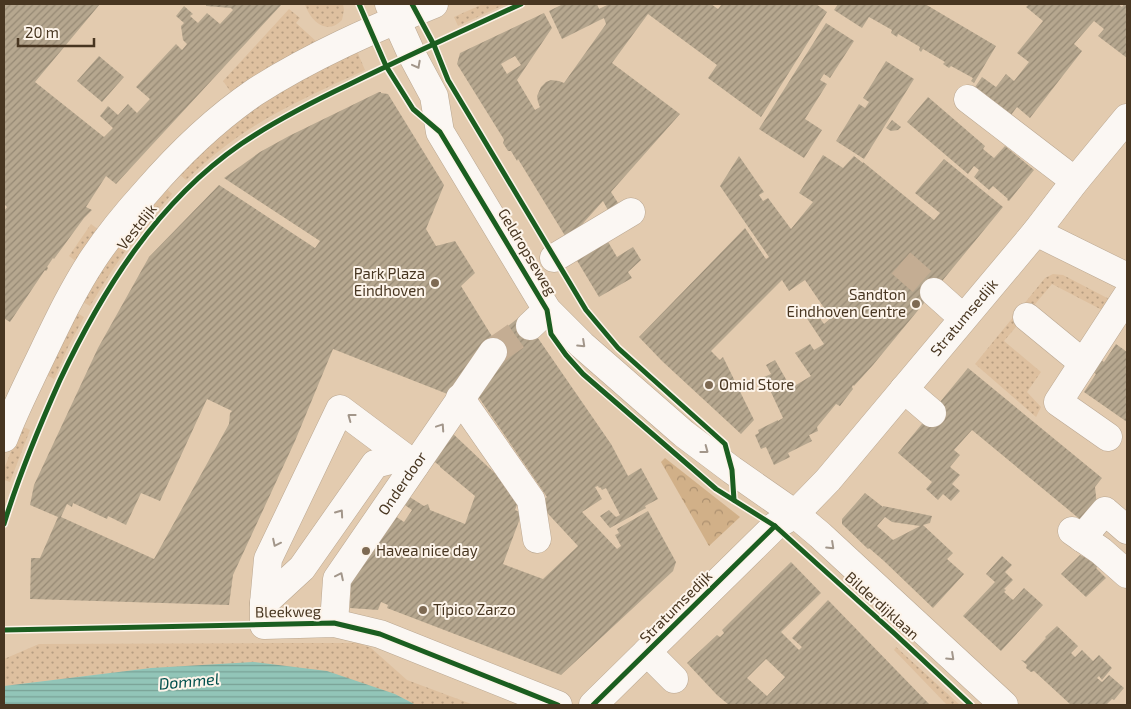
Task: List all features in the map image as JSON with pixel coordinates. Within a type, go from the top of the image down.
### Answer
[{"type":"street","name":"Geldropseweg","points":[[409,9],[412,55],[434,96],[440,132],[538,318],[582,345],[684,434],[795,514]]},
{"type":"street","name":"Vestdijk","points":[[4,438],[55,327],[93,259],[122,219],[180,154],[255,92],[332,48],[409,9]]},
{"type":"street","points":[[968,99],[1075,181]]},
{"type":"street","name":"Stratumsedijk","points":[[593,705],[775,526],[795,514],[828,480],[1036,232],[1127,118]]},
{"type":"street","points":[[554,258],[631,212]]},
{"type":"street","points":[[1036,232],[1127,277]]},
{"type":"street","points":[[934,292],[963,318]]},
{"type":"street","points":[[1108,437],[1058,402],[1127,296]]},
{"type":"street","points":[[1027,317],[1084,363]]},
{"type":"street","name":"Onderdoor","points":[[334,623],[337,579],[409,461],[460,398],[493,352]]},
{"type":"street","points":[[904,389],[932,412]]},
{"type":"street","points":[[460,398],[531,500],[537,539]]},
{"type":"street","points":[[264,614],[268,559],[340,409],[409,461]]},
{"type":"street","points":[[264,614],[302,568],[375,464],[374,435]]},
{"type":"street","points":[[375,464],[409,461]]},
{"type":"street","points":[[1127,530],[1105,511],[1077,535],[1101,551],[1127,574]]},
{"type":"street","name":"Bilderdijklaan","points":[[795,514],[1004,705]]},
{"type":"street","name":"Bleekweg","points":[[264,614],[334,623],[380,634],[558,705]]},
{"type":"street","points":[[647,652],[674,679]]},
{"type":"shaded area","points":[[305,4],[343,4],[342,20],[331,27],[320,24],[311,16]]},
{"type":"shaded area","points":[[483,4],[506,4],[458,26],[454,17]]},
{"type":"shaded area","points":[[289,9],[300,18],[296,23],[317,42],[233,95],[223,81]]},
{"type":"shaded area","points":[[356,49],[365,70],[262,121],[224,147],[186,180],[178,173],[213,141],[265,100]]},
{"type":"shaded area","points":[[165,187],[172,194],[142,228],[134,222]]},
{"type":"shaded area","points":[[91,224],[99,230],[77,262],[69,256]]},
{"type":"shaded area","points":[[128,231],[135,237],[90,306],[81,301]]},
{"type":"shaded area","points":[[1053,274],[1063,275],[1111,300],[1104,311],[1052,284],[1004,341],[1041,372],[1027,392],[1041,407],[1036,417],[975,364],[1045,278]]},
{"type":"shaded area","points":[[75,312],[84,317],[54,379],[45,374]]},
{"type":"shaded area","points":[[21,426],[30,430],[10,482],[4,480],[4,469]]},
{"type":"shaded area","points":[[358,643],[371,648],[407,680],[474,705],[416,705],[395,694],[151,668],[4,686],[4,659],[39,644]]},
{"type":"shaded area","points":[[896,647],[960,705],[947,705],[894,650]]},
{"type":"green space","points":[[665,458],[740,517],[709,546],[661,462]]},
{"type":"water","name":"Dommel","points":[[253,662],[327,671],[395,694],[416,705],[4,705],[4,686],[151,668]]},
{"type":"building","points":[[4,4],[100,4],[35,82],[104,137],[113,128],[100,116],[108,106],[118,115],[128,104],[137,113],[150,99],[136,87],[176,44],[182,50],[187,44],[183,40],[181,26],[184,23],[176,16],[184,6],[193,14],[190,16],[198,23],[207,13],[220,24],[233,10],[231,8],[206,6],[206,4],[282,4],[116,184],[106,176],[86,207],[92,210],[53,258],[47,270],[45,270],[10,322],[5,319],[4,322],[4,211],[7,207],[4,204]]},
{"type":"building","points":[[563,4],[597,4],[599,9],[609,4],[711,4],[718,9],[722,4],[816,4],[827,12],[761,117],[708,78],[717,65],[648,14],[612,63],[680,114],[611,192],[620,206],[609,212],[603,201],[567,239],[518,159],[517,161],[511,151],[508,151],[503,143],[503,138],[457,64],[460,53],[544,13],[552,28],[517,80],[535,110],[540,107],[537,96],[541,87],[551,80],[564,83],[606,24],[604,18],[562,39],[549,11]],"holes":[[[515,56],[521,65],[507,74],[501,64]]]},
{"type":"building","points":[[838,4],[925,4],[996,46],[974,83],[971,81],[973,78],[951,66],[949,68],[943,64],[945,62],[923,49],[921,52],[919,50],[920,47],[898,34],[897,37],[891,33],[892,30],[869,17],[862,28],[834,10]]},
{"type":"building","points":[[1029,4],[1118,4],[1122,7],[1124,4],[1127,4],[1127,58],[1098,36],[1104,29],[1094,21],[1074,44],[1082,51],[1030,118],[1017,107],[1011,115],[975,87],[982,77],[996,87],[1006,74],[1014,81],[1029,62],[1017,53],[1043,21],[1026,7]]},
{"type":"building","points":[[826,23],[854,41],[830,78],[824,74],[820,80],[827,84],[805,119],[822,130],[804,158],[759,129]]},
{"type":"building","points":[[99,56],[124,77],[102,102],[77,81]]},
{"type":"building","points":[[886,61],[914,79],[864,159],[836,141],[859,104],[865,108],[869,102],[863,98]]},
{"type":"building","points":[[379,92],[388,94],[444,185],[426,229],[436,246],[455,241],[475,273],[461,286],[493,338],[522,315],[611,444],[628,476],[641,468],[658,499],[610,528],[600,516],[609,510],[616,517],[620,515],[606,488],[602,490],[598,486],[595,487],[602,499],[582,512],[617,549],[621,546],[615,535],[619,533],[617,529],[648,511],[676,562],[673,571],[561,675],[387,608],[388,605],[381,602],[378,610],[350,608],[351,581],[392,514],[404,522],[412,510],[402,503],[408,496],[424,506],[428,504],[430,510],[465,524],[475,496],[431,459],[450,431],[520,497],[515,510],[522,513],[503,564],[543,579],[578,546],[539,504],[547,497],[475,392],[450,395],[333,349],[295,441],[233,575],[229,605],[30,599],[31,558],[40,558],[58,517],[30,505],[34,485],[98,348],[149,257],[219,185],[315,248],[320,241],[224,178],[260,152]],"holes":[[[207,399],[232,411],[229,424],[154,559],[61,517],[67,504],[72,507],[73,503],[107,519],[108,516],[126,525],[141,493],[160,501]]]},
{"type":"building","points":[[928,97],[985,146],[983,149],[994,158],[1005,146],[1034,170],[1009,201],[993,186],[989,190],[974,177],[979,170],[974,166],[968,174],[907,122]]},
{"type":"building","points":[[892,120],[901,127],[898,130],[891,131],[886,128]]},
{"type":"building","points":[[823,155],[843,168],[854,156],[934,220],[940,213],[915,193],[944,159],[1003,207],[873,365],[853,385],[853,389],[840,406],[836,404],[817,427],[818,431],[809,435],[812,441],[788,453],[790,457],[774,465],[766,447],[761,449],[755,435],[759,433],[758,430],[783,418],[764,377],[771,374],[766,365],[775,360],[791,388],[811,376],[795,353],[810,344],[814,350],[824,344],[806,317],[815,311],[824,324],[831,318],[805,280],[789,291],[782,280],[711,351],[720,360],[723,357],[754,420],[741,434],[662,361],[639,337],[745,228],[766,259],[769,257],[720,186],[739,156],[764,192],[759,195],[763,201],[768,198],[791,229],[813,202],[799,193]]},
{"type":"building","points":[[604,235],[617,257],[633,247],[641,260],[628,272],[632,278],[599,297],[573,254]]},
{"type":"building","points":[[1116,344],[1127,352],[1127,422],[1084,392],[1096,374],[1088,369],[1097,357],[1104,362]]},
{"type":"building","points":[[968,368],[1102,478],[1095,487],[1098,515],[1082,521],[972,430],[954,450],[960,455],[950,467],[960,475],[952,484],[960,491],[951,501],[943,494],[938,500],[926,489],[932,482],[898,453]]},
{"type":"building","points":[[865,493],[883,507],[932,516],[930,523],[923,525],[953,553],[947,559],[964,574],[933,608],[842,524],[842,519]],"holes":[[[885,517],[892,522],[920,526],[893,540],[877,526]]]},
{"type":"building","points":[[1080,555],[1100,564],[1096,568],[1106,578],[1086,597],[1061,574]]},
{"type":"building","points":[[1002,556],[1012,565],[1005,572],[1013,580],[1004,589],[1006,590],[1004,592],[1013,600],[1024,588],[1043,605],[1001,651],[963,616],[995,582],[986,574]]},
{"type":"building","points":[[791,562],[821,593],[781,632],[799,650],[802,647],[792,638],[828,600],[930,705],[729,705],[687,663],[717,635],[720,637],[724,633],[722,630]],"holes":[[[766,659],[785,677],[767,696],[747,678]]]},
{"type":"building","points":[[1057,626],[1078,646],[1071,653],[1075,657],[1082,650],[1093,661],[1099,655],[1112,668],[1102,680],[1099,676],[1097,678],[1102,682],[1109,675],[1124,688],[1114,700],[1112,699],[1106,705],[1071,705],[1034,671],[1031,672],[1026,668],[1027,665],[1021,660],[1025,661]]},
{"type":"tunnel","points":[[901,263],[934,292]]},
{"type":"tunnel","points":[[493,352],[530,326]]},
{"type":"cycle path","points":[[359,4],[386,66],[413,109],[440,132],[547,310],[551,334],[566,355],[583,374],[716,489],[775,526],[971,705]]},
{"type":"cycle path","points":[[412,4],[434,45],[448,80],[586,310],[618,348],[725,444],[732,470],[734,500]]},
{"type":"cycle path","points":[[4,524],[44,415],[77,346],[114,281],[135,250],[158,220],[183,193],[211,167],[241,144],[281,119],[371,74],[521,4]]},
{"type":"cycle path","points":[[593,705],[775,526]]},
{"type":"cycle path","points":[[4,630],[334,623],[380,634],[558,705]]},
{"type":"place","name":"Park Plaza Eindhoven","points":[[435,283]]},
{"type":"place","name":"Sandton Eindhoven Centre","points":[[916,304]]},
{"type":"place","name":"Omid Store","points":[[709,385]]},
{"type":"place","name":"Havea nice day","points":[[366,551]]},
{"type":"place","name":"Típico Zarzo","points":[[423,610]]}]
